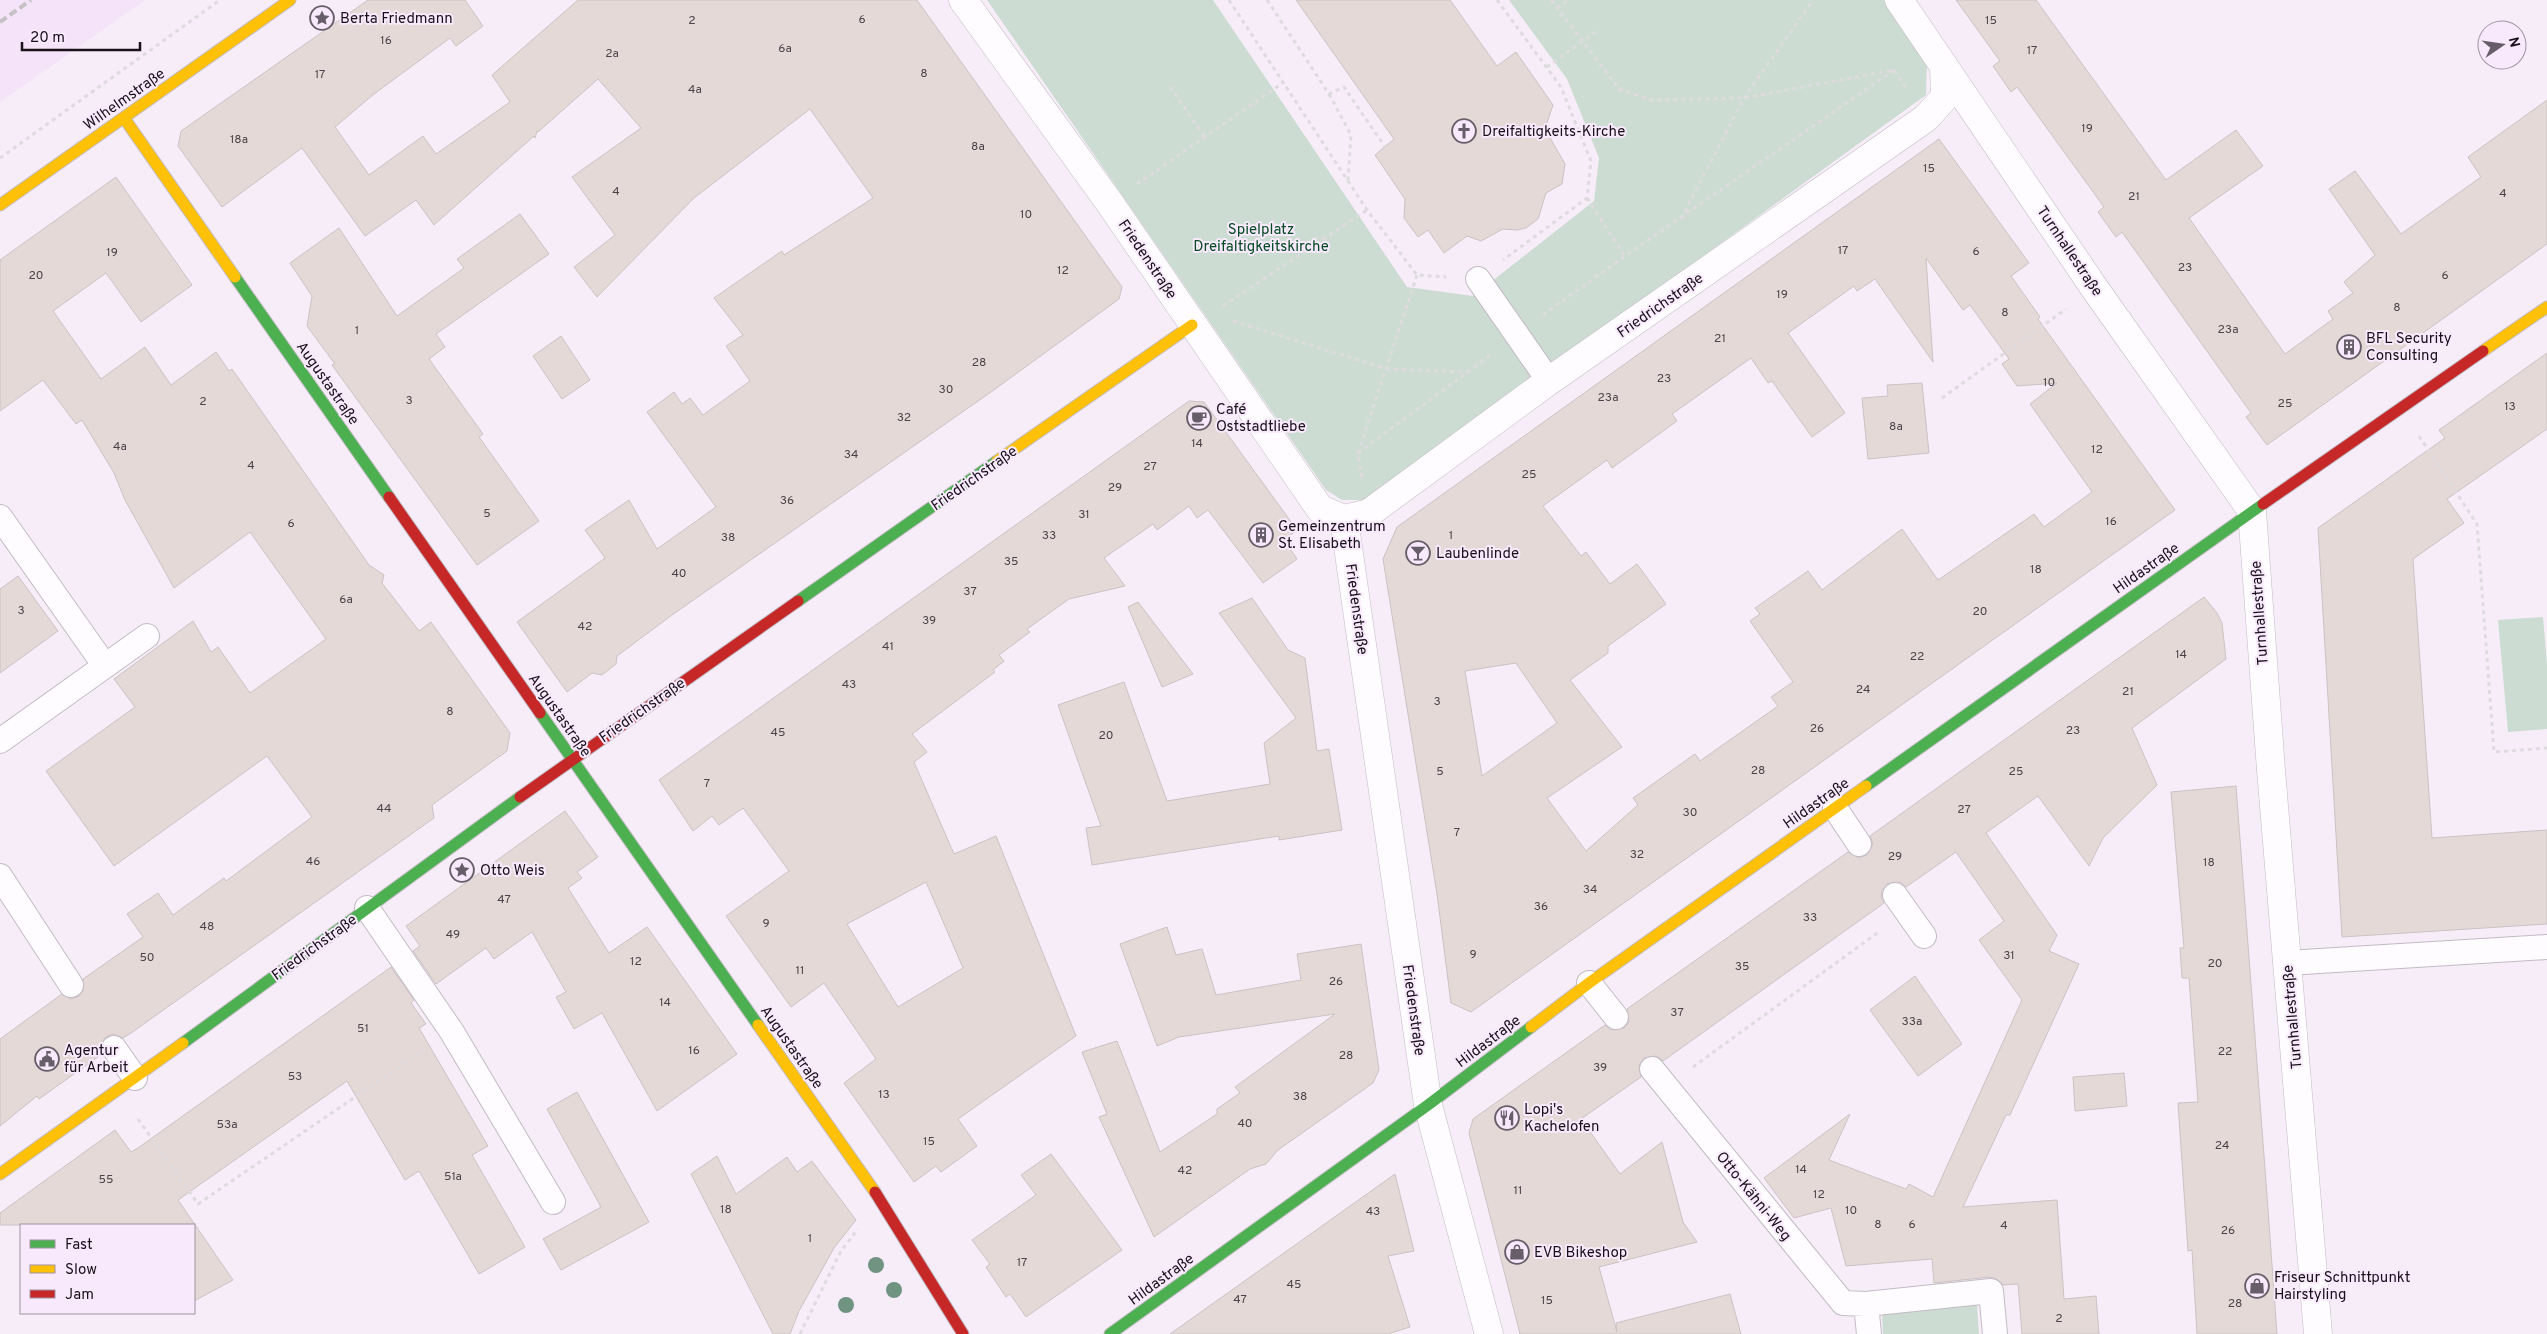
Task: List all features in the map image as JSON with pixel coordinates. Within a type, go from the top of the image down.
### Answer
[{"type":"street","name":"Wilhelmstraße","points":[[0,205],[290,0]]},
{"type":"street","name":"Friedenstraße","points":[[963,0],[1109,202],[1201,319],[1320,509],[1356,516],[1428,1105],[1489,1334]]},
{"type":"street","name":"Turnhallestraße","points":[[1899,0],[2095,288],[2252,511],[2318,1334]]},
{"type":"street","name":"Friedrichstraße","points":[[1356,516],[1926,118],[1945,97],[1944,66]]},
{"type":"street","name":"Augustastraße","points":[[124,118],[888,1209],[897,1229],[963,1334]]},
{"type":"street","name":"Hildastraße","points":[[1110,1334],[1428,1105],[1589,983],[2252,511],[2547,306]]},
{"type":"street","name":"Friedrichstraße","points":[[0,1174],[572,759],[1201,319]]},
{"type":"lane","points":[[1478,279],[1550,381]]},
{"type":"lane","points":[[0,517],[105,666]]},
{"type":"lane","points":[[0,741],[147,636]]},
{"type":"lane","points":[[1835,808],[1859,844]]},
{"type":"lane","points":[[0,876],[71,985]]},
{"type":"lane","points":[[1901,904],[1924,936]]},
{"type":"lane","points":[[367,908],[452,1032],[553,1202]]},
{"type":"lane","points":[[2287,963],[2547,947]]},
{"type":"lane","points":[[1589,983],[1616,1017]]},
{"type":"lane","points":[[114,1048],[126,1084]]},
{"type":"lane","name":"Otto-Kähni-Weg","points":[[1659,1078],[1843,1302],[1866,1304],[1991,1291],[1995,1334]]},
{"type":"lane","points":[[1866,1304],[1869,1334]]},
{"type":"path","points":[[0,158],[220,0]]},
{"type":"path","points":[[1229,0],[1367,210],[1417,275],[1478,279],[1587,198]]},
{"type":"path","points":[[1267,0],[1329,94],[1351,135],[1348,180]]},
{"type":"path","points":[[1497,0],[1561,87],[1591,160],[1587,198],[1624,255]]},
{"type":"path","points":[[1551,0],[1619,89],[1651,100],[1744,98],[1894,70]]},
{"type":"path","points":[[1557,8],[1569,0]]},
{"type":"path","points":[[1680,220],[1744,98],[1814,0]]},
{"type":"path","points":[[1547,67],[1598,30]]},
{"type":"path","points":[[1894,70],[1926,118]]},
{"type":"path","points":[[1517,334],[1624,255],[1680,220],[1894,70]]},
{"type":"path","points":[[1109,202],[1284,82]]},
{"type":"path","points":[[1170,87],[1205,136]]},
{"type":"path","points":[[1329,94],[1344,87],[1385,147]]},
{"type":"path","points":[[1201,319],[1367,210]]},
{"type":"path","points":[[1356,516],[1358,454],[1417,275]]},
{"type":"path","points":[[1942,398],[2095,288]]},
{"type":"path","points":[[1201,319],[1387,369],[1470,372],[1358,454]]},
{"type":"path","points":[[2401,408],[2477,524],[2494,752],[2547,748]]},
{"type":"path","points":[[1659,1078],[1901,904]]},
{"type":"path","points":[[126,1084],[198,1204],[403,1063],[452,1032]]},
{"type":"path","points":[[800,1334],[841,1251],[860,1226],[888,1209]]},
{"type":"shaded area","points":[[0,0],[145,0],[0,102]]},
{"type":"green space","name":"Spielplatz Dreifaltigkeitskirche","points":[[987,0],[1213,0],[1407,287],[1473,296],[1594,201],[1599,158],[1567,79],[1509,0],[1884,0],[1927,65],[1926,95],[1366,500],[1342,500],[1326,490]]},
{"type":"green space","points":[[2543,617],[2547,665],[2547,729],[2508,732],[2498,620]]},
{"type":"green space","points":[[1977,1305],[1979,1334],[1883,1334],[1882,1314]]},
{"type":"building","points":[[368,0],[465,0],[483,26],[456,46],[450,38],[374,94],[335,127],[369,175],[423,136],[436,154],[510,102],[492,75],[578,0],[917,0],[1122,287],[1119,299],[991,392],[672,615],[617,656],[616,664],[602,675],[592,673],[567,692],[517,622],[605,558],[585,530],[629,500],[657,549],[716,507],[647,412],[674,392],[682,404],[690,398],[703,415],[750,381],[726,346],[743,335],[714,298],[782,251],[784,255],[873,198],[810,109],[694,198],[597,297],[574,267],[615,235],[572,177],[641,128],[598,79],[537,131],[535,138],[534,136],[434,225],[416,200],[365,236],[302,148],[222,207],[178,146],[181,131]]},
{"type":"building","name":"Dreifaltigkeits-Kirche","points":[[1296,0],[1450,0],[1497,66],[1516,52],[1553,105],[1545,129],[1565,164],[1562,184],[1546,193],[1538,219],[1526,228],[1517,230],[1503,229],[1481,241],[1467,236],[1444,253],[1428,230],[1418,237],[1404,218],[1405,199],[1375,155],[1394,139]]},
{"type":"building","points":[[1956,0],[2036,0],[2166,180],[2236,130],[2263,166],[2189,218],[2285,354],[2333,319],[2328,311],[2353,293],[2344,282],[2375,255],[2329,189],[2355,171],[2401,234],[2481,177],[2468,157],[2547,100],[2547,244],[2267,445],[2246,417],[2251,413],[2122,232],[2116,237],[2098,212],[2104,207],[2017,87],[2011,92],[1993,66],[2000,61]]},
{"type":"building","points":[[1939,139],[2029,263],[2011,276],[2040,317],[2038,319],[2175,510],[1471,1012],[1451,1003],[1437,894],[1383,559],[1397,527]],"holes":[[[1926,258],[1963,310],[1970,305],[2009,359],[2002,364],[2017,386],[2057,383],[2030,404],[2092,492],[2044,527],[2034,514],[1938,580],[1902,529],[1822,590],[1808,571],[1755,608],[1760,614],[1750,621],[1793,682],[1771,697],[1778,706],[1700,761],[1695,754],[1633,798],[1638,805],[1586,851],[1547,798],[1622,747],[1570,680],[1608,653],[1608,646],[1666,604],[1637,564],[1610,584],[1586,552],[1581,556],[1543,506],[1607,460],[1612,468],[1677,421],[1672,414],[1751,358],[1768,383],[1772,381],[1812,437],[1845,413],[1788,333],[1854,286],[1857,291],[1875,279],[1933,362]],[[1516,663],[1557,723],[1482,776],[1465,671]]]},
{"type":"building","points":[[116,177],[192,285],[141,322],[106,273],[53,311],[101,379],[145,347],[171,385],[216,352],[229,371],[232,369],[369,565],[384,575],[382,583],[419,631],[431,622],[510,733],[507,751],[432,805],[434,818],[131,1033],[123,1038],[113,1034],[106,1037],[101,1043],[102,1054],[39,1099],[37,1096],[0,1126],[0,1039],[62,994],[71,999],[79,996],[83,991],[83,979],[143,937],[127,914],[158,893],[173,915],[224,878],[226,881],[312,817],[267,756],[114,866],[46,771],[135,707],[114,679],[193,621],[211,652],[218,647],[250,693],[326,639],[250,532],[174,588],[125,500],[114,473],[82,420],[76,424],[43,380],[0,411],[0,260]]},
{"type":"building","points":[[520,214],[549,254],[436,334],[445,347],[429,359],[483,434],[479,437],[539,521],[477,565],[332,365],[335,364],[307,326],[312,296],[290,263],[339,228],[397,316],[464,268],[457,259]]},
{"type":"building","points":[[561,336],[590,380],[562,399],[533,356]]},
{"type":"building","points":[[2547,353],[2547,429],[2447,499],[2464,523],[2413,559],[2432,838],[2547,830],[2547,924],[2342,937],[2318,528],[2445,438],[2439,430]]},
{"type":"building","points":[[1922,383],[1929,453],[1868,459],[1862,398],[1888,396],[1887,385]]},
{"type":"building","points":[[1189,401],[1204,402],[1297,530],[1284,540],[1297,559],[1263,583],[1208,510],[1197,518],[1189,506],[1157,530],[1153,524],[1104,558],[1125,586],[1069,599],[1027,629],[1030,632],[999,655],[1004,661],[993,670],[995,672],[912,734],[927,752],[914,762],[954,854],[996,836],[1076,1036],[958,1119],[977,1146],[941,1172],[936,1166],[914,1182],[844,1083],[876,1059],[824,983],[791,1007],[726,916],[789,871],[743,808],[719,825],[712,816],[693,831],[659,780]],"holes":[[[926,882],[963,968],[898,1007],[847,924]]]},
{"type":"building","points":[[18,576],[58,631],[0,673],[0,589]]},
{"type":"building","points":[[2204,597],[2217,613],[2222,623],[2226,659],[2132,728],[2157,785],[2103,838],[2089,866],[2038,796],[1986,833],[2057,935],[2049,951],[2079,964],[2010,1115],[2006,1115],[1963,1207],[2057,1200],[2064,1299],[2096,1296],[2099,1334],[2022,1334],[2018,1284],[2003,1285],[1997,1279],[1990,1277],[1934,1283],[1932,1259],[1846,1266],[1831,1208],[1794,1218],[1764,1178],[1850,1114],[1829,1160],[1906,1189],[1909,1184],[1933,1197],[2022,1000],[1979,940],[2004,921],[1956,852],[1906,887],[1900,882],[1887,884],[1882,890],[1881,897],[1884,903],[1663,1061],[1656,1056],[1644,1058],[1639,1065],[1641,1077],[1581,1119],[1620,1174],[1662,1142],[1683,1222],[1697,1242],[1599,1267],[1617,1332],[1616,1323],[1730,1294],[1741,1334],[1520,1334],[1469,1133],[1473,1119],[1605,1025],[1611,1030],[1624,1028],[1629,1022],[1627,1009],[1848,852],[1859,858],[1867,855],[1873,844],[1870,836]]},
{"type":"building","points":[[1252,598],[1288,650],[1305,658],[1317,751],[1329,749],[1342,830],[1279,840],[1279,836],[1092,865],[1086,828],[1101,826],[1058,705],[1124,682],[1167,801],[1270,784],[1264,743],[1296,718],[1219,613]]},
{"type":"building","points":[[1138,602],[1193,674],[1162,687],[1128,607]]},
{"type":"building","points":[[2236,786],[2277,1334],[2197,1334],[2192,1250],[2188,1251],[2178,1103],[2198,1102],[2189,978],[2182,978],[2180,948],[2184,948],[2171,792]]},
{"type":"building","points":[[565,811],[598,857],[577,872],[582,878],[568,888],[609,953],[647,927],[737,1054],[657,1111],[602,1013],[574,1029],[556,997],[566,992],[532,932],[494,959],[486,948],[436,984],[413,951],[420,946],[406,926]]},
{"type":"building","points":[[1167,927],[1176,955],[1202,949],[1216,995],[1301,980],[1297,954],[1361,944],[1379,1070],[1373,1083],[1278,1150],[1266,1164],[1250,1169],[1154,1237],[1099,1117],[1107,1114],[1082,1052],[1117,1041],[1160,1152],[1217,1114],[1217,1109],[1240,1093],[1235,1087],[1335,1014],[1179,1037],[1157,1046],[1120,944]]},
{"type":"building","points":[[391,967],[414,1000],[411,1003],[426,1024],[419,1028],[488,1146],[472,1155],[525,1247],[479,1274],[419,1171],[405,1180],[347,1081],[178,1200],[194,1224],[0,1225],[0,1213],[115,1130],[131,1152]]},
{"type":"building","points":[[1915,976],[1962,1044],[1918,1076],[1870,1010]]},
{"type":"building","points":[[2124,1073],[2127,1106],[2075,1111],[2073,1077]]},
{"type":"building","points":[[577,1092],[649,1222],[561,1270],[543,1239],[601,1207],[547,1109]]},
{"type":"building","points":[[1051,1154],[1122,1250],[1026,1317],[1010,1294],[1006,1297],[986,1267],[990,1264],[972,1240],[1036,1195],[1021,1175]]},
{"type":"building","points":[[717,1156],[736,1194],[787,1157],[797,1172],[812,1161],[856,1220],[834,1248],[799,1311],[790,1334],[773,1334],[691,1174]]},
{"type":"building","points":[[1395,1174],[1414,1251],[1388,1256],[1410,1327],[1388,1334],[1170,1334]]},
{"type":"building","points":[[195,1225],[233,1280],[195,1300]]},
{"type":"railway","points":[[0,22],[31,0]]},
{"type":"traffic: fast","points":[[235,277],[389,497]]},
{"type":"traffic: fast","points":[[798,601],[997,461]]},
{"type":"traffic: fast","points":[[1866,786],[2263,504]]},
{"type":"traffic: fast","points":[[540,713],[758,1025]]},
{"type":"traffic: fast","points":[[183,1043],[520,797]]},
{"type":"traffic: fast","points":[[1110,1334],[1428,1105],[1531,1027]]},
{"type":"traffic: slow","points":[[0,205],[290,0]]},
{"type":"traffic: slow","points":[[124,118],[235,277]]},
{"type":"traffic: slow","points":[[2483,351],[2547,307]]},
{"type":"traffic: slow","points":[[997,461],[1192,325]]},
{"type":"traffic: slow","points":[[1531,1027],[1589,983],[1866,786]]},
{"type":"traffic: slow","points":[[758,1025],[875,1192]]},
{"type":"traffic: slow","points":[[0,1174],[183,1043]]},
{"type":"traffic: jam","points":[[2263,504],[2483,351]]},
{"type":"traffic: jam","points":[[389,497],[540,713]]},
{"type":"traffic: jam","points":[[520,797],[798,601]]},
{"type":"traffic: jam","points":[[875,1192],[963,1334]]},
{"type":"place","name":"Berta Friedmann","points":[[322,18]]},
{"type":"place","name":"Dreifaltigkeits-Kirche","points":[[1464,131]]},
{"type":"place","name":"BFL Security Consulting","points":[[2349,347]]},
{"type":"place","name":"Café Oststadtliebe","points":[[1199,418]]},
{"type":"place","name":"Gemeinzentrum St. Elisabeth","points":[[1261,535]]},
{"type":"place","name":"Laubenlinde","points":[[1418,553]]},
{"type":"place","name":"Otto Weis","points":[[462,870]]},
{"type":"place","name":"Agentur für Arbeit","points":[[47,1059]]},
{"type":"place","name":"Lopi's Kachelofen","points":[[1507,1118]]},
{"type":"place","name":"EVB Bikeshop","points":[[1517,1252]]},
{"type":"place","name":"Friseur Schnittpunkt Hairstyling","points":[[2257,1286]]}]
